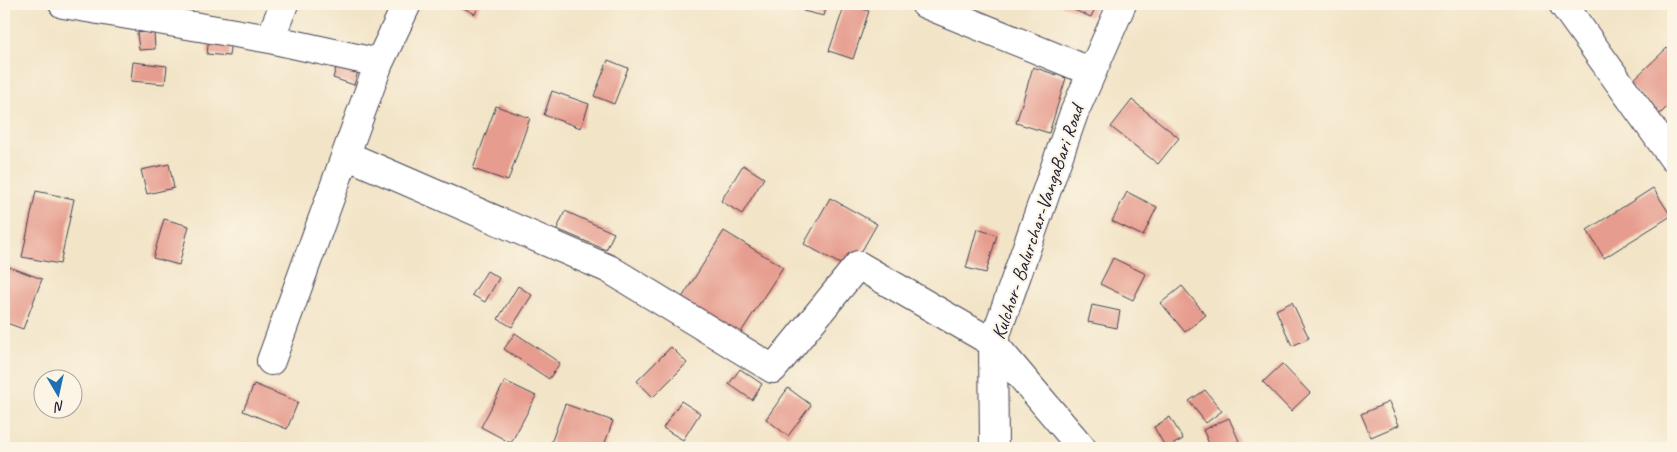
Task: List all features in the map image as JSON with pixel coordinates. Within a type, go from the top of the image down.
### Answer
[{"type":"street","points":[[63,4],[270,39],[379,63]]},
{"type":"street","points":[[270,39],[284,4]]},
{"type":"street","points":[[271,360],[379,63],[407,4]]},
{"type":"street","points":[[925,4],[1092,72]]},
{"type":"street","name":"Kulchor- Balurchar-VangaBari Road","points":[[994,448],[993,343],[1074,113],[1122,4]]},
{"type":"street","points":[[1562,4],[1673,158]]},
{"type":"street","points":[[346,156],[609,269],[773,369],[858,265],[993,343],[1082,448]]},
{"type":"building","points":[[456,4],[480,4],[475,14]]},
{"type":"building","points":[[805,4],[827,4],[824,16],[803,11]]},
{"type":"building","points":[[845,4],[869,11],[853,59],[829,51]]},
{"type":"building","points":[[1059,4],[1097,4],[1091,17]]},
{"type":"building","points":[[154,31],[155,49],[139,50],[137,33]]},
{"type":"building","points":[[209,37],[231,39],[229,56],[207,54]]},
{"type":"building","points":[[1667,48],[1673,55],[1673,101],[1659,115],[1629,84]]},
{"type":"building","points":[[339,58],[360,65],[354,85],[333,78]]},
{"type":"building","points":[[608,60],[628,68],[614,104],[594,96]]},
{"type":"building","points":[[133,62],[167,66],[165,84],[131,81]]},
{"type":"building","points":[[1033,67],[1066,78],[1049,133],[1016,123]]},
{"type":"building","points":[[552,91],[589,104],[581,128],[544,115]]},
{"type":"building","points":[[1132,100],[1179,138],[1158,164],[1111,127]]},
{"type":"building","points":[[496,106],[530,118],[508,181],[473,169]]},
{"type":"building","points":[[169,164],[174,188],[147,194],[141,170]]},
{"type":"building","points":[[743,165],[764,178],[742,214],[721,201]]},
{"type":"building","points":[[1653,188],[1671,216],[1604,258],[1587,230]]},
{"type":"building","points":[[36,191],[74,199],[60,264],[22,257]]},
{"type":"building","points":[[1127,192],[1157,207],[1143,236],[1112,221]]},
{"type":"building","points":[[830,198],[877,224],[851,270],[804,244]]},
{"type":"building","points":[[565,211],[614,233],[606,250],[557,229]]},
{"type":"building","points":[[164,219],[189,226],[179,265],[153,258]]},
{"type":"building","points":[[977,229],[997,235],[986,273],[966,268]]},
{"type":"building","points":[[724,231],[783,267],[736,340],[678,304]]},
{"type":"building","points":[[1113,258],[1146,274],[1133,300],[1100,284]]},
{"type":"building","points":[[4,265],[42,279],[23,329],[4,322]]},
{"type":"building","points":[[487,271],[499,278],[485,302],[472,295]]},
{"type":"building","points":[[518,286],[532,295],[512,327],[498,319]]},
{"type":"building","points":[[1182,286],[1206,315],[1185,332],[1161,303]]},
{"type":"building","points":[[1292,302],[1309,338],[1292,346],[1276,310]]},
{"type":"building","points":[[1092,305],[1120,311],[1117,328],[1088,322]]},
{"type":"building","points":[[515,333],[560,363],[549,379],[504,349]]},
{"type":"building","points":[[671,347],[687,363],[653,397],[637,381]]},
{"type":"building","points":[[1282,364],[1310,393],[1291,411],[1263,382]]},
{"type":"building","points":[[740,369],[762,384],[752,400],[729,384]]},
{"type":"building","points":[[505,381],[536,396],[511,443],[481,427]]},
{"type":"building","points":[[254,384],[298,402],[287,429],[243,411]]},
{"type":"building","points":[[788,388],[811,405],[788,436],[766,419]]},
{"type":"building","points":[[1205,390],[1222,411],[1206,423],[1189,401]]},
{"type":"building","points":[[681,401],[700,413],[683,440],[663,428]]},
{"type":"building","points":[[1389,402],[1399,425],[1371,437],[1361,414]]},
{"type":"building","points":[[565,404],[613,421],[603,448],[556,448],[550,446]]},
{"type":"building","points":[[1170,417],[1183,439],[1166,448],[1154,427]]},
{"type":"building","points":[[1229,418],[1239,441],[1223,448],[1211,448],[1203,430]]}]
